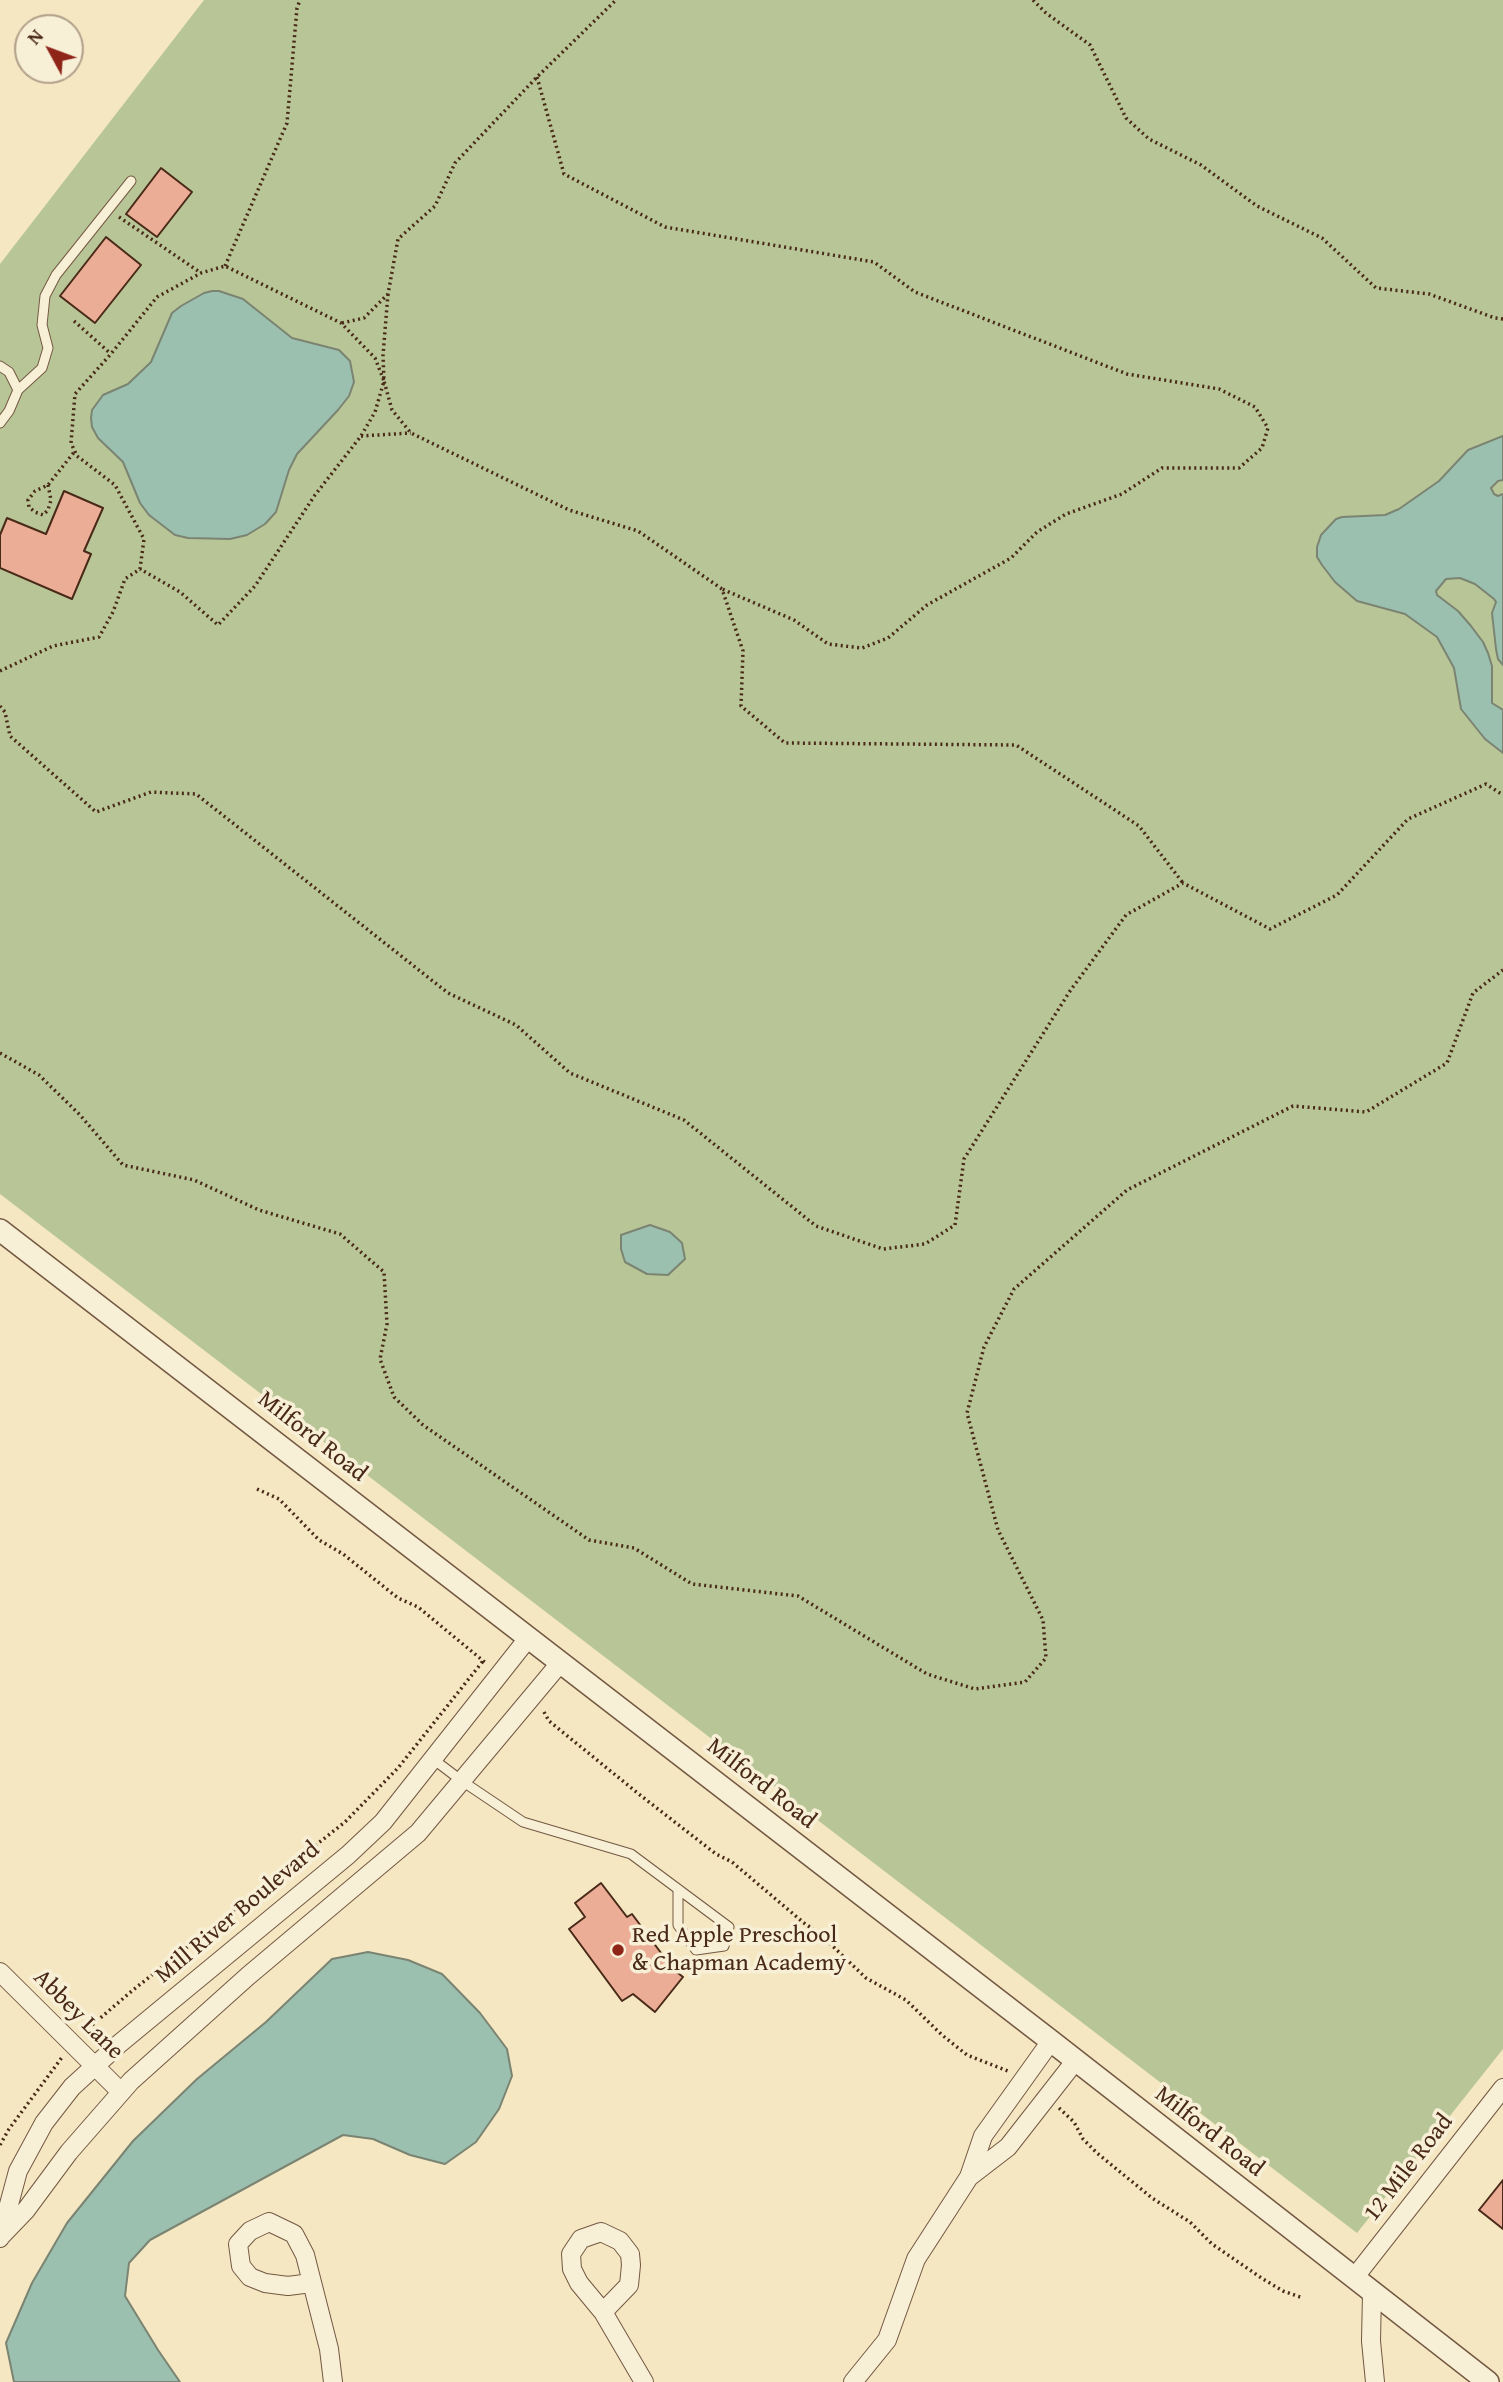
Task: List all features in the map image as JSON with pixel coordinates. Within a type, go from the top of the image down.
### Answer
[{"type":"street","name":"Milford Road","points":[[2,1237],[529,1637],[1488,2382]]},
{"type":"street","name":"Mill River Boulevard","points":[[1,2236],[18,2171],[44,2123],[72,2087],[383,1822],[529,1637]]},
{"type":"street","name":"Mill River Boulevard","points":[[1,2236],[26,2210],[69,2152],[131,2081],[248,1976],[418,1833],[561,1662]]},
{"type":"street","name":"Abbey Lane","points":[[0,1972],[121,2092]]},
{"type":"street","points":[[853,2382],[887,2340],[916,2259],[969,2177],[983,2136],[1051,2041]]},
{"type":"street","points":[[969,2177],[1008,2147],[1076,2060]]},
{"type":"street","name":"12 Mile Road","points":[[1354,2278],[1503,2088]]},
{"type":"street","points":[[312,2283],[330,2349],[333,2382]]},
{"type":"street","points":[[1372,2293],[1371,2341],[1375,2382]]},
{"type":"street","points":[[603,2312],[644,2382]]},
{"type":"lane","points":[[0,423],[9,411],[18,390],[42,368],[48,348],[42,325],[45,296],[56,275],[131,181]]},
{"type":"lane","points":[[0,366],[9,372],[18,390]]},
{"type":"lane","points":[[433,1759],[523,1822],[631,1854],[678,1889],[729,1927],[724,1946],[696,1950],[678,1924],[678,1889]]},
{"type":"path","points":[[225,266],[287,123],[297,8],[300,0]]},
{"type":"path","points":[[140,569],[180,592],[218,625],[255,586],[315,495],[361,436],[375,412],[383,381],[388,294],[398,239],[435,206],[455,163],[616,0]]},
{"type":"path","points":[[1033,0],[1046,13],[1090,45],[1126,118],[1149,139],[1201,165],[1257,206],[1322,238],[1376,288],[1429,294],[1503,319]]},
{"type":"path","points":[[0,671],[53,646],[99,637],[113,612],[125,579],[140,569],[144,539],[116,485],[77,456],[71,443],[75,394],[157,296],[201,274],[225,266],[341,323],[375,358],[392,410],[411,432],[569,510],[638,531],[722,589],[794,620],[828,644],[862,648],[888,638],[927,605],[1011,558],[1037,532],[1066,514],[1122,494],[1162,468],[1239,468],[1262,448],[1268,428],[1255,407],[1219,389],[1127,374],[915,292],[874,262],[665,227],[564,174],[537,77]]},
{"type":"path","points":[[109,209],[201,274]]},
{"type":"path","points":[[341,323],[364,318],[388,294]]},
{"type":"path","points":[[74,321],[111,354]]},
{"type":"path","points":[[361,436],[411,432]]},
{"type":"path","points":[[48,485],[51,500],[43,515],[29,507],[28,500],[35,491],[48,485],[75,451]]},
{"type":"path","points":[[722,589],[743,651],[741,706],[785,743],[1016,745],[1139,826],[1183,883],[1270,929],[1337,895],[1408,819],[1486,784],[1503,794]]},
{"type":"path","points":[[0,706],[5,712],[10,736],[96,811],[151,792],[196,794],[449,993],[516,1025],[570,1073],[684,1120],[816,1226],[883,1249],[925,1244],[955,1225],[964,1159],[1070,991],[1126,915],[1183,883]]},
{"type":"path","points":[[0,1053],[40,1075],[80,1115],[123,1165],[194,1180],[259,1210],[340,1234],[384,1272],[387,1324],[380,1359],[394,1397],[424,1425],[589,1540],[634,1548],[692,1584],[798,1596],[927,1674],[975,1689],[1025,1682],[1046,1658],[1043,1620],[998,1530],[967,1413],[984,1347],[1014,1289],[1127,1190],[1293,1107],[1366,1112],[1447,1063],[1473,993],[1503,970]]},
{"type":"path","points":[[257,1489],[279,1499],[319,1540],[343,1554],[398,1598],[418,1607],[499,1674]]},
{"type":"path","points":[[0,2145],[36,2091],[74,2044],[133,1990],[345,1822],[398,1768],[483,1661]]},
{"type":"path","points":[[530,1699],[549,1721],[716,1854],[732,1862],[820,1934],[866,1978],[906,2000],[967,2056],[1007,2070],[1023,2081]]},
{"type":"path","points":[[1046,2099],[1074,2122],[1083,2139],[1097,2153],[1152,2198],[1190,2222],[1212,2244],[1263,2279],[1283,2291],[1303,2298]]},
{"type":"shaded area","points":[[204,0],[1503,0],[1503,2049],[1357,2233],[0,1194],[0,264]]},
{"type":"shaded area","points":[[212,291],[243,299],[292,338],[339,350],[350,361],[354,382],[349,396],[338,410],[297,454],[276,512],[265,524],[247,535],[230,539],[175,535],[149,515],[140,503],[123,462],[98,438],[91,418],[92,410],[103,395],[128,384],[151,362],[172,313],[204,293]]},
{"type":"shaded area","points":[[1503,436],[1503,480],[1491,488],[1498,496],[1503,494],[1503,665],[1498,659],[1496,649],[1492,613],[1496,602],[1494,599],[1475,584],[1460,578],[1446,579],[1436,591],[1437,595],[1458,611],[1471,626],[1488,653],[1492,666],[1492,703],[1503,710],[1503,753],[1485,739],[1461,709],[1454,668],[1437,637],[1405,614],[1357,601],[1335,582],[1322,565],[1317,557],[1317,547],[1321,535],[1336,519],[1385,515],[1399,509],[1439,481],[1468,450]]},
{"type":"shaded area","points":[[650,1225],[670,1232],[682,1243],[685,1259],[668,1275],[647,1274],[625,1262],[621,1235]]},
{"type":"shaded area","points":[[368,1952],[408,1960],[442,1974],[480,2013],[507,2049],[512,2076],[499,2109],[476,2142],[445,2164],[410,2155],[373,2139],[343,2135],[150,2240],[129,2263],[125,2296],[180,2382],[14,2382],[6,2343],[32,2283],[67,2223],[133,2141],[197,2079],[266,2022],[332,1959]]},
{"type":"building","points":[[161,168],[192,192],[157,237],[126,214]]},
{"type":"building","points":[[106,237],[141,265],[95,323],[60,296]]},
{"type":"building","points":[[64,491],[103,508],[84,551],[91,554],[72,599],[0,568],[0,535],[7,518],[46,534]]},
{"type":"building","name":"Red Apple Preschool & Chapman Academy","points":[[601,1883],[627,1917],[632,1914],[673,1969],[683,1977],[655,2012],[633,1994],[622,2001],[569,1929],[585,1917],[575,1903]]},
{"type":"building","points":[[1503,2180],[1503,2229],[1479,2210]]},
{"type":"place","name":"Red Apple Preschool & Chapman Academy","points":[[618,1950]]}]
